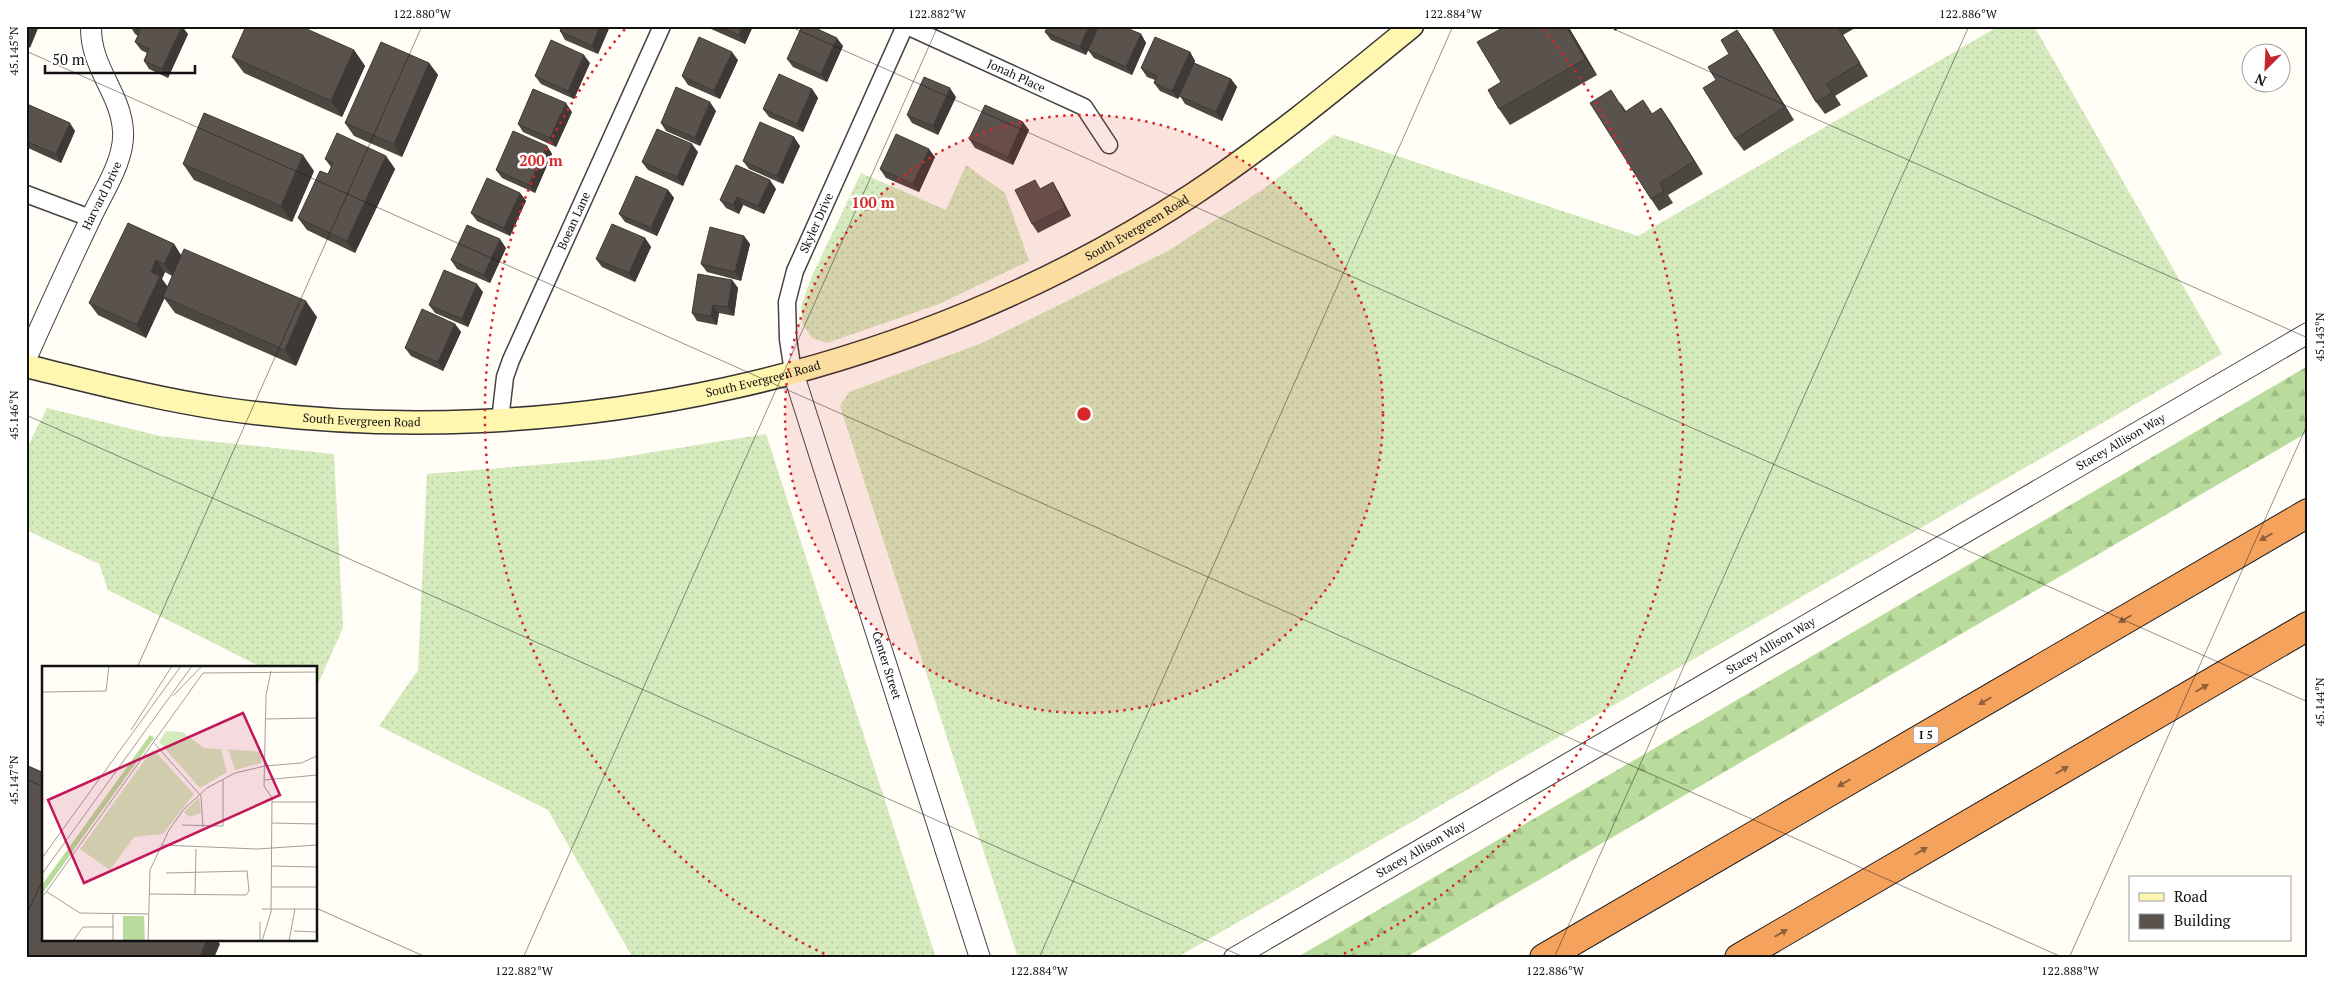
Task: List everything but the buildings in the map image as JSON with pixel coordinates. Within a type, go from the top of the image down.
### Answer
[{"type":"highway","name":"I 5","points":[[1544,958],[2308,513]]},
{"type":"highway","points":[[1739,958],[2308,626]]},
{"type":"main road","name":"South Evergreen Road","points":[[26,366],[123,390],[224,409],[353,420],[500,420],[601,411],[698,395],[793,372],[867,350],[947,321],[1021,290],[1110,244],[1190,196],[1259,149],[1408,27]]},
{"type":"street","name":"Harvard Drive","points":[[26,359],[117,162],[122,146],[123,131],[115,100],[97,63],[91,45],[91,26]]},
{"type":"street","name":"Boean Lane","points":[[500,420],[505,377],[511,360],[662,26]]},
{"type":"street","name":"Jonah Place","points":[[906,26],[1084,107],[1109,145]]},
{"type":"street","name":"Skyler Drive","points":[[793,372],[788,339],[787,302],[795,271],[906,26]]},
{"type":"street","points":[[26,194],[90,218]]},
{"type":"street","name":"Stacey Allison Way","points":[[1234,958],[2308,333]]},
{"type":"street","name":"Center Street","points":[[793,372],[980,958]]},
{"type":"green space","points":[[1999,26],[2034,26],[2222,354],[1176,958],[1018,958],[840,406],[849,392],[982,343],[1168,251],[1262,190],[1334,135],[1638,236]]},
{"type":"green space","points":[[966,165],[1005,193],[1029,261],[939,304],[827,343],[812,338],[803,325],[801,307],[811,278],[861,173],[946,210]]},
{"type":"green space","points":[[2308,366],[2308,432],[1405,958],[1296,958]]},
{"type":"green space","points":[[47,408],[160,436],[334,454],[343,628],[318,684],[318,666],[259,666],[108,590],[99,564],[26,530],[26,450]]},
{"type":"green space","points":[[766,434],[936,958],[633,958],[548,810],[379,726],[418,670],[427,474],[610,459]]}]
